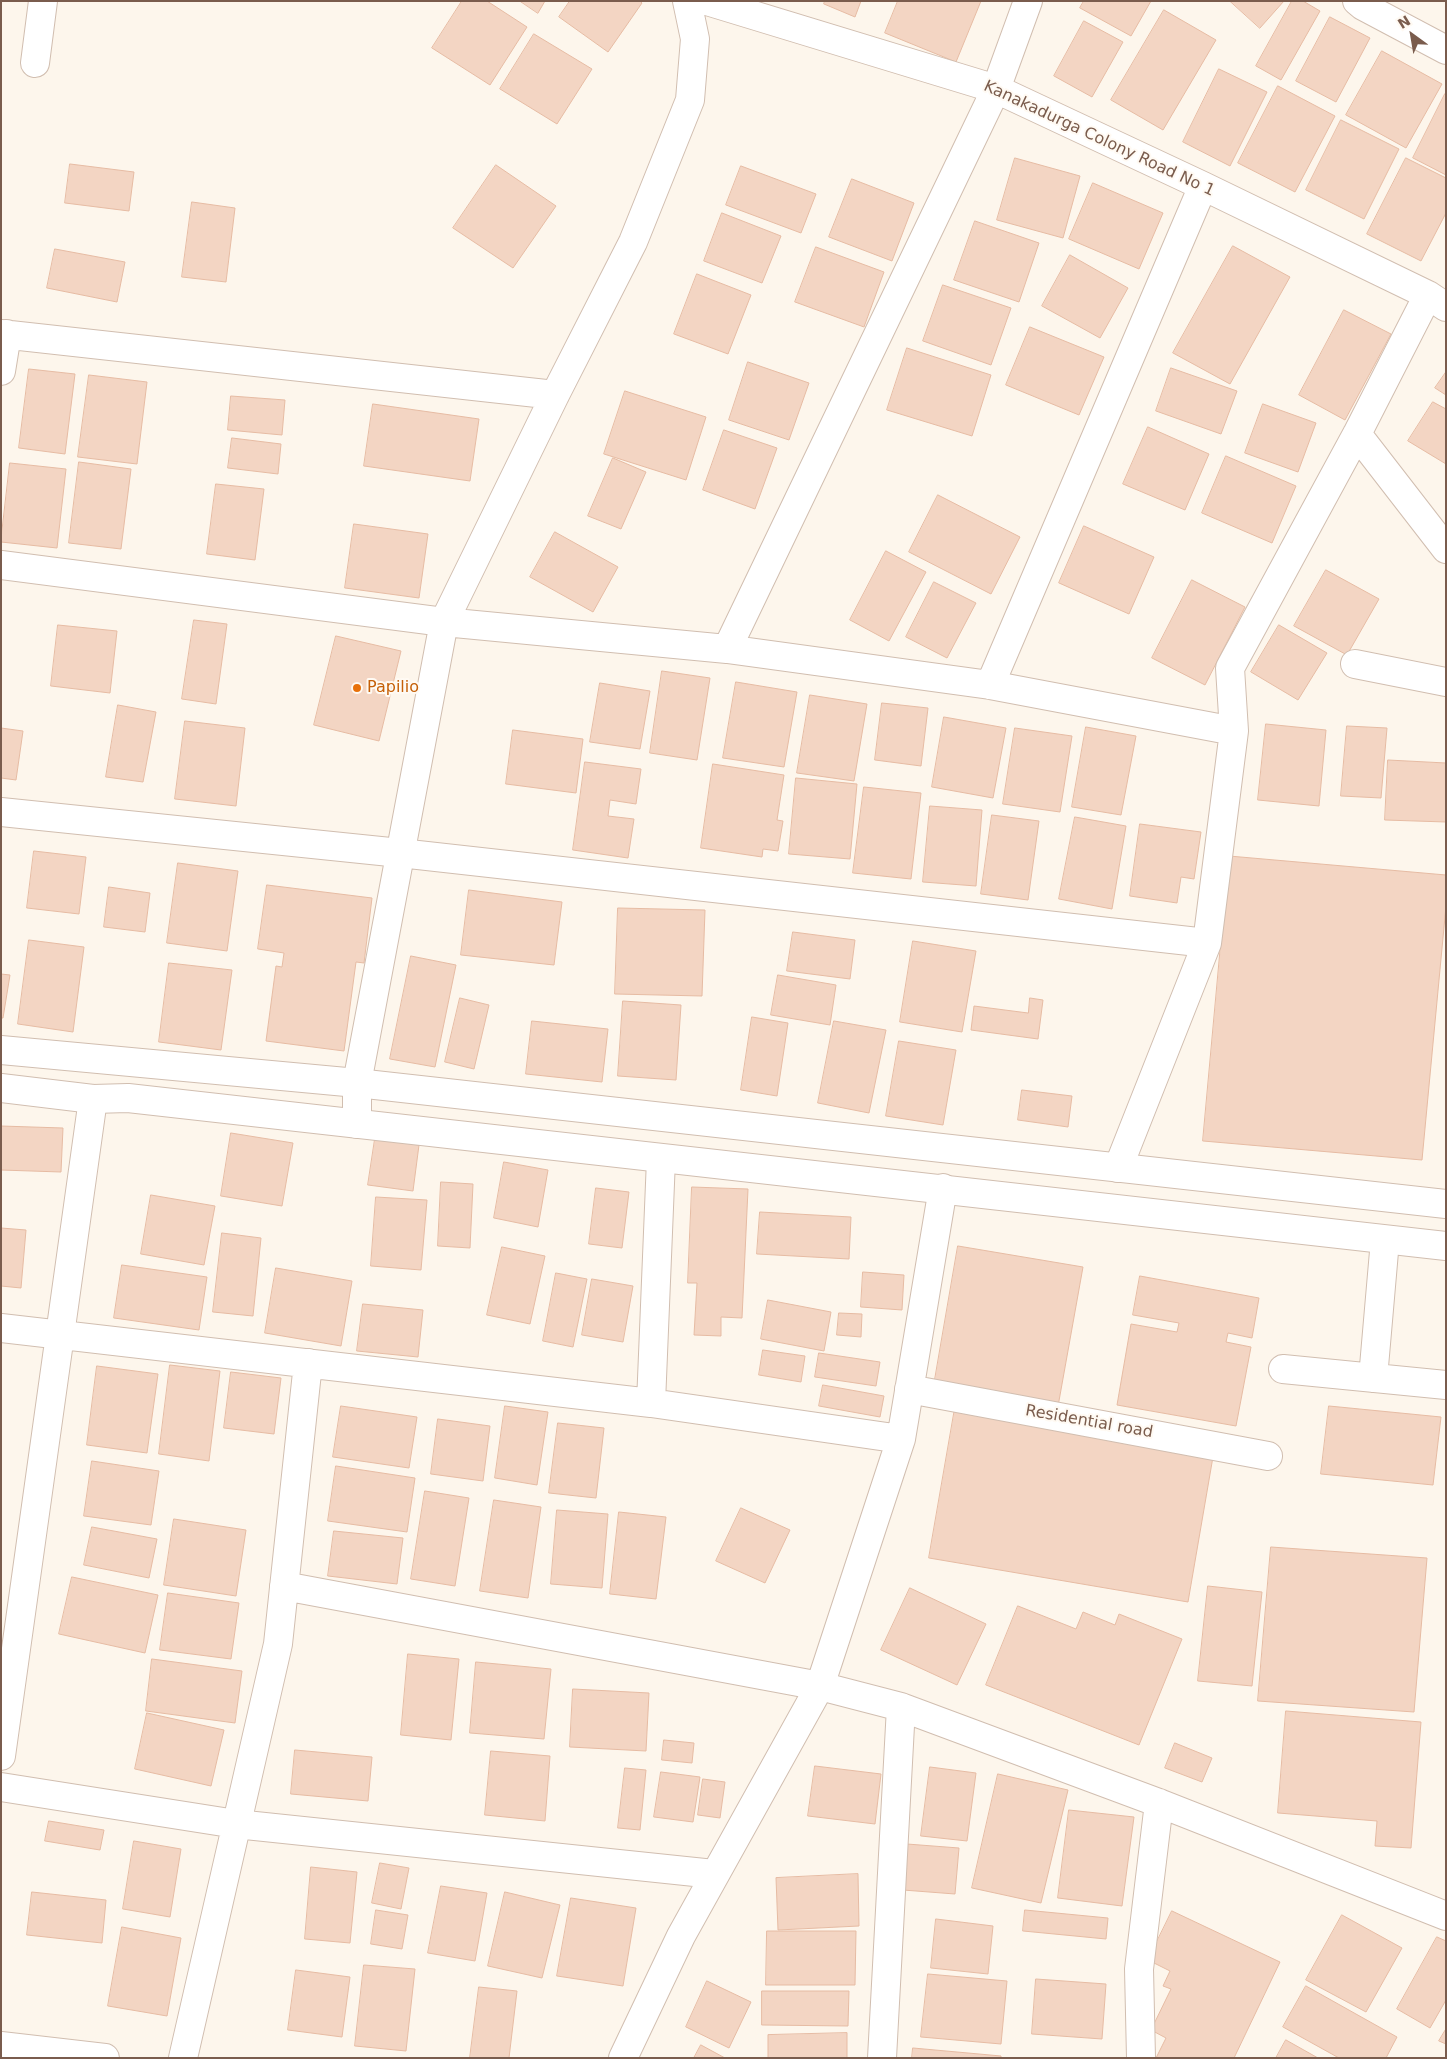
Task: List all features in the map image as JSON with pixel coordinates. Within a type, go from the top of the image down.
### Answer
[{"type":"street","points":[[35,63],[43,1]]},
{"type":"street","points":[[356,1124],[357,1083],[444,622],[555,395],[633,242],[690,100],[695,39],[687,1]]},
{"type":"street","name":"Kanakadurga Colony Road No 1","points":[[708,1],[996,89],[1203,186],[1437,301]]},
{"type":"street","points":[[727,649],[996,89],[1028,1]]},
{"type":"street","points":[[1357,1],[1446,50]]},
{"type":"street","points":[[990,685],[1203,186]]},
{"type":"street","points":[[1118,1168],[1207,944],[1234,731],[1230,668],[1357,434],[1437,301]]},
{"type":"street","points":[[1,371],[4,334],[555,395]]},
{"type":"street","points":[[1357,434],[1446,549]]},
{"type":"street","points":[[1,565],[444,622],[727,649],[990,685],[1234,731]]},
{"type":"street","points":[[1355,664],[1446,682]]},
{"type":"street","points":[[1,812],[400,853],[1207,944]]},
{"type":"street","points":[[1,1050],[357,1083],[1446,1204]]},
{"type":"street","points":[[1,1088],[93,1099],[128,1098],[1446,1246]]},
{"type":"street","points":[[1,1756],[93,1099]]},
{"type":"street","points":[[651,1403],[661,1159]]},
{"type":"street","points":[[623,2058],[681,1936],[820,1686],[901,1438],[942,1188]]},
{"type":"street","points":[[1373,1378],[1384,1240]]},
{"type":"street","points":[[1,1328],[651,1403],[901,1438]]},
{"type":"street","points":[[183,2058],[278,1644],[308,1363]]},
{"type":"street","points":[[1283,1369],[1446,1385]]},
{"type":"street","name":"Residential road","points":[[909,1389],[1268,1456]]},
{"type":"street","points":[[284,1586],[820,1686],[900,1707],[1159,1803],[1446,1916]]},
{"type":"street","points":[[882,2058],[900,1707]]},
{"type":"street","points":[[1,1787],[236,1824],[714,1874]]},
{"type":"street","points":[[1141,2058],[1140,1969],[1159,1803]]},
{"type":"street","points":[[1,2046],[105,2058]]},
{"type":"building","points":[[462,1],[487,1],[527,27],[490,85],[432,48]]},
{"type":"building","points":[[520,1],[545,1],[538,13]]},
{"type":"building","points":[[570,1],[640,1],[642,3],[608,52],[559,17]]},
{"type":"building","points":[[825,1],[861,1],[855,17],[824,4]]},
{"type":"building","points":[[898,1],[981,1],[956,62],[885,33]]},
{"type":"building","points":[[1084,1],[1151,1],[1131,36],[1080,8]]},
{"type":"building","points":[[1230,1],[1284,1],[1260,28]]},
{"type":"building","points":[[1292,1],[1303,1],[1320,11],[1281,80],[1256,66]]},
{"type":"building","points":[[1164,10],[1216,40],[1163,130],[1111,100]]},
{"type":"building","points":[[1330,17],[1370,38],[1336,102],[1296,81]]},
{"type":"building","points":[[1084,21],[1123,42],[1092,97],[1054,76]]},
{"type":"building","points":[[534,34],[592,69],[557,124],[500,89]]},
{"type":"building","points":[[1382,51],[1442,84],[1406,148],[1346,115]]},
{"type":"building","points":[[1219,69],[1267,92],[1230,166],[1183,142]]},
{"type":"building","points":[[1278,86],[1335,116],[1295,192],[1238,163]]},
{"type":"building","points":[[1446,95],[1446,175],[1413,158]]},
{"type":"building","points":[[1341,120],[1399,149],[1364,219],[1306,190]]},
{"type":"building","points":[[1015,158],[1080,176],[1063,238],[997,220]]},
{"type":"building","points":[[1406,158],[1446,178],[1446,213],[1421,261],[1367,234]]},
{"type":"building","points":[[70,164],[134,172],[129,211],[65,203]]},
{"type":"building","points":[[496,165],[556,206],[513,268],[453,228]]},
{"type":"building","points":[[741,166],[816,194],[801,233],[726,205]]},
{"type":"building","points":[[852,179],[914,203],[892,261],[829,237]]},
{"type":"building","points":[[1093,183],[1163,213],[1139,269],[1069,239]]},
{"type":"building","points":[[192,202],[235,208],[226,282],[182,277]]},
{"type":"building","points":[[722,213],[781,236],[762,283],[704,261]]},
{"type":"building","points":[[975,221],[1039,243],[1019,302],[954,280]]},
{"type":"building","points":[[1233,246],[1290,277],[1230,384],[1173,353]]},
{"type":"building","points":[[816,247],[884,272],[864,327],[795,302]]},
{"type":"building","points":[[55,249],[125,262],[117,302],[47,288]]},
{"type":"building","points":[[1070,255],[1128,288],[1100,338],[1042,306]]},
{"type":"building","points":[[697,274],[751,295],[728,354],[674,334]]},
{"type":"building","points":[[943,285],[1011,308],[991,365],[923,341]]},
{"type":"building","points":[[1344,310],[1391,334],[1345,420],[1299,395]]},
{"type":"building","points":[[1030,327],[1104,357],[1079,415],[1006,385]]},
{"type":"building","points":[[907,348],[991,375],[972,436],[887,410]]},
{"type":"building","points":[[748,362],[809,383],[789,440],[729,420]]},
{"type":"building","points":[[1171,368],[1237,391],[1221,434],[1156,411]]},
{"type":"building","points":[[29,369],[75,374],[65,454],[19,448]]},
{"type":"building","points":[[1446,372],[1446,395],[1435,388]]},
{"type":"building","points":[[89,375],[147,382],[137,464],[78,457]]},
{"type":"building","points":[[625,391],[706,417],[686,480],[604,454]]},
{"type":"building","points":[[231,396],[285,400],[282,435],[228,430]]},
{"type":"building","points":[[1433,402],[1446,409],[1446,464],[1408,441]]},
{"type":"building","points":[[373,404],[479,419],[470,481],[364,466]]},
{"type":"building","points":[[1263,404],[1316,423],[1298,472],[1245,453]]},
{"type":"building","points":[[1148,427],[1209,454],[1185,510],[1123,484]]},
{"type":"building","points":[[724,430],[777,448],[755,509],[703,490]]},
{"type":"building","points":[[232,438],[281,444],[278,474],[228,468]]},
{"type":"building","points":[[1226,456],[1296,486],[1272,543],[1202,513]]},
{"type":"building","points":[[613,458],[646,472],[621,529],[588,516]]},
{"type":"building","points":[[79,462],[131,469],[121,549],[69,543]]},
{"type":"building","points":[[10,463],[66,469],[57,548],[1,542]]},
{"type":"building","points":[[216,484],[264,489],[255,560],[207,554]]},
{"type":"building","points":[[938,495],[1020,537],[991,594],[909,552]]},
{"type":"building","points":[[354,524],[428,534],[419,598],[345,588]]},
{"type":"building","points":[[1084,526],[1154,557],[1129,614],[1059,583]]},
{"type":"building","points":[[555,532],[618,567],[593,612],[530,577]]},
{"type":"building","points":[[886,551],[926,572],[889,641],[850,620]]},
{"type":"building","points":[[1326,570],[1379,599],[1347,655],[1294,626]]},
{"type":"building","points":[[1192,580],[1245,607],[1205,685],[1152,658]]},
{"type":"building","points":[[934,582],[976,603],[947,658],[906,637]]},
{"type":"building","points":[[194,620],[227,624],[216,704],[182,699]]},
{"type":"building","points":[[58,625],[117,631],[110,693],[51,686]]},
{"type":"building","points":[[1279,625],[1327,653],[1298,700],[1251,672]]},
{"type":"building","name":"Papilio","points":[[336,636],[401,651],[379,741],[314,725]]},
{"type":"building","points":[[662,671],[710,678],[697,760],[650,753]]},
{"type":"building","points":[[736,682],[797,692],[784,767],[723,758]]},
{"type":"building","points":[[600,683],[650,691],[640,749],[590,742]]},
{"type":"building","points":[[810,695],[867,704],[854,781],[797,773]]},
{"type":"building","points":[[882,703],[928,708],[921,766],[875,760]]},
{"type":"building","points":[[118,705],[156,712],[143,782],[106,777]]},
{"type":"building","points":[[944,717],[1006,728],[993,798],[932,787]]},
{"type":"building","points":[[185,721],[245,728],[236,806],[175,799]]},
{"type":"building","points":[[1266,724],[1326,730],[1319,806],[1258,800]]},
{"type":"building","points":[[1347,726],[1387,728],[1381,798],[1341,796]]},
{"type":"building","points":[[1086,727],[1136,736],[1121,815],[1072,807]]},
{"type":"building","points":[[1,728],[23,731],[16,780],[1,778]]},
{"type":"building","points":[[1015,728],[1072,736],[1060,812],[1003,804]]},
{"type":"building","points":[[513,730],[583,739],[576,793],[506,784]]},
{"type":"building","points":[[1388,760],[1446,763],[1446,822],[1385,820]]},
{"type":"building","points":[[585,762],[641,769],[636,804],[610,800],[608,816],[634,819],[628,858],[573,850]]},
{"type":"building","points":[[713,764],[784,775],[777,820],[783,821],[778,851],[763,849],[762,857],[701,848]]},
{"type":"building","points":[[796,778],[857,784],[850,859],[789,854]]},
{"type":"building","points":[[864,787],[921,793],[911,879],[853,873]]},
{"type":"building","points":[[930,806],[982,810],[976,886],[923,882]]},
{"type":"building","points":[[992,815],[1039,821],[1028,900],[981,894]]},
{"type":"building","points":[[1075,817],[1126,826],[1112,909],[1059,899]]},
{"type":"building","points":[[1140,824],[1201,832],[1194,879],[1181,877],[1177,903],[1130,896]]},
{"type":"building","points":[[34,851],[86,857],[79,914],[27,908]]},
{"type":"building","points":[[1229,856],[1446,875],[1446,906],[1422,1160],[1203,1141]]},
{"type":"building","points":[[178,863],[238,871],[227,951],[167,943]]},
{"type":"building","points":[[267,885],[372,898],[364,963],[356,962],[344,1051],[266,1041],[276,966],[282,967],[284,953],[258,949]]},
{"type":"building","points":[[109,887],[150,893],[145,932],[104,927]]},
{"type":"building","points":[[469,890],[562,902],[554,965],[461,955]]},
{"type":"building","points":[[618,908],[705,910],[702,996],[615,994]]},
{"type":"building","points":[[793,932],[855,940],[850,979],[787,971]]},
{"type":"building","points":[[29,940],[84,947],[73,1032],[18,1024]]},
{"type":"building","points":[[913,941],[976,951],[962,1032],[900,1022]]},
{"type":"building","points":[[411,956],[456,965],[435,1067],[390,1059]]},
{"type":"building","points":[[169,963],[232,970],[221,1050],[159,1042]]},
{"type":"building","points":[[1,974],[10,975],[3,1018],[1,1018]]},
{"type":"building","points":[[778,975],[836,985],[830,1025],[771,1015]]},
{"type":"building","points":[[460,998],[489,1005],[474,1069],[445,1062]]},
{"type":"building","points":[[1030,998],[1043,1000],[1038,1039],[971,1030],[974,1006],[1028,1013]]},
{"type":"building","points":[[623,1001],[681,1005],[676,1080],[618,1076]]},
{"type":"building","points":[[752,1017],[788,1023],[777,1096],[741,1090]]},
{"type":"building","points":[[532,1021],[608,1029],[602,1082],[526,1074]]},
{"type":"building","points":[[834,1021],[886,1030],[869,1113],[818,1103]]},
{"type":"building","points":[[899,1041],[956,1050],[943,1125],[886,1116]]},
{"type":"building","points":[[1022,1090],[1072,1096],[1068,1127],[1018,1120]]},
{"type":"building","points":[[1,1126],[63,1128],[61,1172],[1,1170]]},
{"type":"building","points":[[231,1133],[293,1143],[282,1206],[221,1196]]},
{"type":"building","points":[[375,1139],[419,1145],[413,1191],[368,1185]]},
{"type":"building","points":[[504,1162],[548,1170],[538,1227],[494,1218]]},
{"type":"building","points":[[441,1182],[473,1184],[470,1248],[438,1246]]},
{"type":"building","points":[[692,1187],[748,1189],[742,1318],[721,1317],[721,1336],[694,1335],[697,1283],[688,1283]]},
{"type":"building","points":[[596,1188],[629,1192],[622,1248],[589,1244]]},
{"type":"building","points":[[151,1195],[215,1206],[204,1265],[141,1254]]},
{"type":"building","points":[[376,1197],[427,1200],[421,1270],[371,1266]]},
{"type":"building","points":[[760,1212],[851,1217],[849,1259],[757,1254]]},
{"type":"building","points":[[1,1228],[26,1230],[21,1288],[1,1286]]},
{"type":"building","points":[[222,1233],[261,1238],[253,1316],[213,1312]]},
{"type":"building","points":[[958,1246],[1083,1267],[1057,1412],[933,1391]]},
{"type":"building","points":[[502,1247],[545,1256],[530,1324],[487,1315]]},
{"type":"building","points":[[122,1265],[207,1277],[199,1330],[114,1318]]},
{"type":"building","points":[[276,1268],[352,1281],[341,1346],[265,1333]]},
{"type":"building","points":[[863,1272],[904,1275],[902,1310],[861,1307]]},
{"type":"building","points":[[556,1273],[587,1279],[573,1347],[543,1341]]},
{"type":"building","points":[[1140,1276],[1259,1298],[1252,1338],[1228,1333],[1226,1342],[1251,1347],[1236,1426],[1117,1405],[1131,1324],[1177,1332],[1179,1323],[1133,1315]]},
{"type":"building","points":[[592,1279],[633,1286],[623,1342],[582,1335]]},
{"type":"building","points":[[768,1300],[831,1312],[824,1351],[761,1339]]},
{"type":"building","points":[[363,1304],[423,1310],[418,1357],[357,1351]]},
{"type":"building","points":[[839,1313],[862,1314],[861,1337],[837,1335]]},
{"type":"building","points":[[763,1350],[805,1356],[801,1382],[759,1375]]},
{"type":"building","points":[[819,1353],[880,1362],[876,1386],[815,1377]]},
{"type":"building","points":[[170,1365],[220,1371],[209,1461],[159,1454]]},
{"type":"building","points":[[97,1366],[158,1374],[147,1453],[87,1445]]},
{"type":"building","points":[[231,1372],[281,1378],[274,1434],[224,1428]]},
{"type":"building","points":[[823,1385],[884,1396],[880,1417],[819,1406]]},
{"type":"building","points":[[341,1406],[417,1417],[409,1468],[333,1457]]},
{"type":"building","points":[[505,1406],[548,1412],[537,1485],[495,1478]]},
{"type":"building","points":[[1329,1406],[1441,1417],[1433,1485],[1321,1474]]},
{"type":"building","points":[[955,1408],[1214,1451],[1188,1602],[929,1558]]},
{"type":"building","points":[[438,1419],[490,1426],[483,1481],[431,1474]]},
{"type":"building","points":[[558,1423],[604,1428],[596,1498],[549,1493]]},
{"type":"building","points":[[92,1461],[159,1471],[151,1525],[84,1516]]},
{"type":"building","points":[[336,1466],[415,1478],[407,1532],[328,1521]]},
{"type":"building","points":[[425,1491],[469,1498],[455,1586],[411,1579]]},
{"type":"building","points":[[494,1500],[541,1507],[528,1598],[480,1591]]},
{"type":"building","points":[[741,1508],[790,1530],[765,1583],[716,1561]]},
{"type":"building","points":[[557,1510],[608,1514],[602,1588],[551,1584]]},
{"type":"building","points":[[619,1512],[666,1517],[656,1599],[610,1594]]},
{"type":"building","points":[[174,1519],[246,1530],[236,1596],[164,1585]]},
{"type":"building","points":[[92,1527],[157,1539],[149,1578],[84,1565]]},
{"type":"building","points":[[334,1531],[403,1538],[397,1584],[328,1576]]},
{"type":"building","points":[[1271,1547],[1427,1558],[1414,1712],[1258,1701]]},
{"type":"building","points":[[72,1577],[158,1595],[145,1653],[59,1634]]},
{"type":"building","points":[[1208,1586],[1262,1592],[1252,1686],[1198,1681]]},
{"type":"building","points":[[910,1588],[986,1624],[957,1685],[881,1650]]},
{"type":"building","points":[[168,1593],[239,1603],[231,1659],[160,1650]]},
{"type":"building","points":[[1018,1606],[1076,1629],[1083,1612],[1115,1625],[1119,1614],[1182,1639],[1139,1745],[986,1685]]},
{"type":"building","points":[[408,1654],[459,1659],[451,1740],[401,1735]]},
{"type":"building","points":[[152,1659],[242,1671],[235,1723],[146,1711]]},
{"type":"building","points":[[476,1662],[551,1669],[544,1739],[470,1733]]},
{"type":"building","points":[[573,1689],[649,1693],[646,1751],[570,1747]]},
{"type":"building","points":[[1286,1711],[1421,1722],[1411,1848],[1375,1846],[1377,1821],[1278,1813]]},
{"type":"building","points":[[147,1713],[224,1730],[211,1786],[135,1769]]},
{"type":"building","points":[[664,1740],[694,1743],[692,1763],[662,1760]]},
{"type":"building","points":[[1175,1743],[1212,1758],[1202,1782],[1165,1768]]},
{"type":"building","points":[[295,1750],[372,1757],[368,1801],[291,1794]]},
{"type":"building","points":[[491,1751],[550,1756],[545,1821],[485,1815]]},
{"type":"building","points":[[815,1766],[881,1774],[875,1824],[808,1816]]},
{"type":"building","points":[[930,1767],[976,1773],[967,1841],[921,1836]]},
{"type":"building","points":[[625,1768],[646,1770],[640,1830],[618,1828]]},
{"type":"building","points":[[661,1772],[700,1777],[693,1822],[654,1817]]},
{"type":"building","points":[[998,1774],[1068,1790],[1041,1903],[972,1888]]},
{"type":"building","points":[[703,1779],[725,1782],[720,1818],[698,1815]]},
{"type":"building","points":[[1069,1810],[1134,1817],[1122,1906],[1058,1898]]},
{"type":"building","points":[[49,1821],[104,1830],[100,1850],[45,1841]]},
{"type":"building","points":[[134,1841],[181,1849],[170,1917],[123,1909]]},
{"type":"building","points":[[907,1844],[959,1848],[955,1894],[903,1890]]},
{"type":"building","points":[[380,1863],[409,1868],[401,1909],[372,1903]]},
{"type":"building","points":[[311,1867],[357,1872],[350,1943],[305,1939]]},
{"type":"building","points":[[858,1874],[859,1926],[778,1930],[776,1878]]},
{"type":"building","points":[[441,1886],[487,1893],[475,1961],[428,1953]]},
{"type":"building","points":[[32,1892],[106,1900],[102,1943],[27,1935]]},
{"type":"building","points":[[505,1892],[560,1905],[542,1978],[488,1966]]},
{"type":"building","points":[[571,1898],[636,1908],[623,1986],[557,1976]]},
{"type":"building","points":[[376,1910],[408,1915],[402,1949],[371,1944]]},
{"type":"building","points":[[1025,1910],[1108,1918],[1106,1939],[1023,1931]]},
{"type":"building","points":[[1172,1911],[1280,1962],[1234,2058],[1156,2058],[1166,2038],[1151,2030],[1171,1989],[1163,1986],[1170,1971],[1148,1960]]},
{"type":"building","points":[[1342,1915],[1402,1948],[1366,2012],[1306,1980]]},
{"type":"building","points":[[936,1919],[993,1926],[988,1974],[931,1968]]},
{"type":"building","points":[[122,1927],[181,1938],[167,2016],[108,2006]]},
{"type":"building","points":[[767,1931],[856,1931],[855,1985],[766,1985]]},
{"type":"building","points":[[1437,1937],[1446,1941],[1446,2000],[1430,2028],[1397,2009]]},
{"type":"building","points":[[364,1965],[415,1969],[406,2051],[355,2046]]},
{"type":"building","points":[[296,1970],[350,1977],[342,2037],[288,2030]]},
{"type":"building","points":[[928,1974],[1007,1981],[1001,2044],[921,2037]]},
{"type":"building","points":[[1036,1979],[1106,1984],[1102,2039],[1032,2034]]},
{"type":"building","points":[[707,1981],[751,2002],[729,2048],[686,2027]]},
{"type":"building","points":[[1306,1986],[1397,2037],[1386,2058],[1339,2058],[1283,2027]]},
{"type":"building","points":[[479,1987],[517,1991],[509,2058],[470,2058]]},
{"type":"building","points":[[762,1991],[849,1991],[848,2026],[762,2025]]},
{"type":"building","points":[[1446,2029],[1446,2044],[1439,2041]]},
{"type":"building","points":[[847,2033],[847,2058],[768,2058],[768,2035]]},
{"type":"building","points":[[1286,2040],[1318,2058],[1276,2058]]},
{"type":"building","points":[[701,2045],[725,2058],[694,2058]]},
{"type":"building","points":[[913,2048],[1001,2056],[1001,2058],[912,2058]]},
{"type":"place","name":"Papilio","points":[[357,688]]}]
